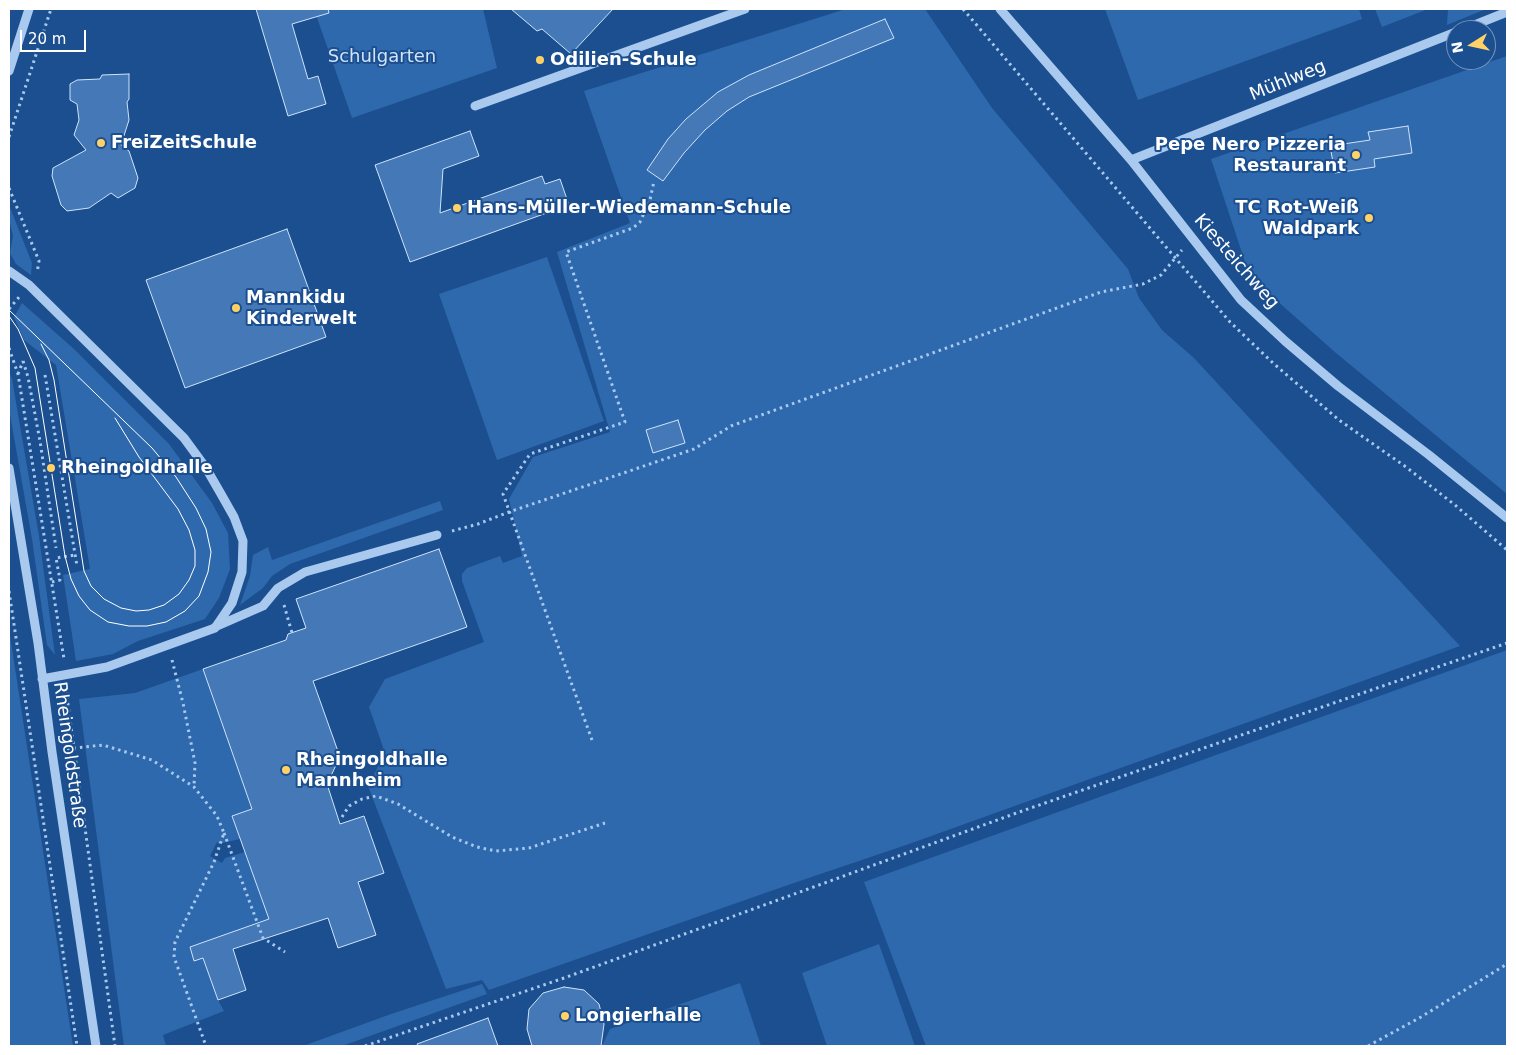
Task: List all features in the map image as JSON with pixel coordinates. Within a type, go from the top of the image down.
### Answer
[{"type":"street","points":[[9,71],[29,9]]},
{"type":"street","points":[[475,106],[746,9]]},
{"type":"street","name":"Kiesteichweg","points":[[1000,9],[1131,160],[1242,300],[1285,341],[1338,386],[1507,518]]},
{"type":"street","points":[[1487,20],[1507,12]]},
{"type":"street","name":"Mühlweg","points":[[1131,160],[1446,36]]},
{"type":"street","points":[[9,271],[30,285],[184,438],[206,468],[234,517],[244,541],[242,572],[232,603],[214,628]]},
{"type":"street","name":"Rheingoldstraße","points":[[9,468],[38,643],[52,752],[96,1046]]},
{"type":"street","points":[[42,679],[107,667],[168,645],[214,628],[263,606],[278,588],[305,572],[437,535]]},
{"type":"path","points":[[9,137],[51,9]]},
{"type":"path","points":[[592,740],[503,494],[530,454],[625,422],[566,252],[633,228],[640,222],[650,200],[654,182]]},
{"type":"path","points":[[9,188],[39,261],[36,275],[30,285],[9,309]]},
{"type":"path","points":[[437,535],[478,524],[694,449],[731,426],[1101,292],[1143,284],[1161,275],[1192,237]]},
{"type":"path","points":[[9,348],[18,374],[64,658],[64,675],[115,1046]]},
{"type":"path","points":[[18,374],[23,361],[28,376],[40,441],[56,548]]},
{"type":"path","points":[[45,376],[77,566]]},
{"type":"path","points":[[52,582],[60,580],[56,558],[75,555]]},
{"type":"path","points":[[278,588],[292,632]]},
{"type":"path","points":[[9,592],[77,1046]]},
{"type":"path","points":[[365,1046],[564,978],[1022,811],[1507,643]]},
{"type":"path","points":[[168,645],[183,703],[195,764],[194,787]]},
{"type":"path","points":[[52,752],[103,745],[152,760],[194,787],[217,816],[263,938],[285,952]]},
{"type":"path","points":[[342,818],[349,806],[362,799],[376,796],[398,804],[452,837],[477,847],[496,851],[529,848],[605,823]]},
{"type":"path","points":[[206,1046],[174,957],[175,942],[214,862],[224,833]]},
{"type":"path","points":[[1368,1046],[1421,1017],[1507,964]]},
{"type":"green space","name":"Schulgarten","points":[[314,9],[483,9],[497,68],[352,118]]},
{"type":"green space","points":[[846,9],[925,9],[992,108],[1128,269],[1139,298],[1162,330],[1194,358],[1460,646],[909,844],[489,990],[482,980],[446,989],[368,786],[385,753],[369,707],[385,679],[484,642],[462,581],[462,574],[467,568],[500,556],[503,563],[522,556],[509,499],[533,457],[610,432],[557,252],[630,223],[584,91]]},
{"type":"green space","points":[[1105,9],[1359,9],[1362,19],[1138,100]]},
{"type":"green space","points":[[1375,9],[1428,9],[1382,27]]},
{"type":"green space","points":[[1448,9],[1486,9],[1459,20],[1447,20]]},
{"type":"green space","name":"TC Rot-Weiß Waldpark","points":[[1507,56],[1507,494],[1336,353],[1250,277],[1211,159],[1467,70],[1496,70],[1496,60]]},
{"type":"green space","points":[[9,205],[32,263],[31,275],[16,264],[10,253],[13,236],[9,219]]},
{"type":"green space","points":[[547,257],[604,421],[497,460],[439,294]]},
{"type":"green space","points":[[22,303],[74,349],[169,444],[212,503],[228,533],[230,569],[219,598],[205,619],[138,641],[113,654],[76,661],[63,575],[90,569],[56,365],[24,340],[14,317]]},
{"type":"green space","points":[[9,371],[12,379],[39,536],[55,655],[47,645],[32,539],[9,409]]},
{"type":"green space","points":[[440,501],[443,510],[290,564],[272,576],[263,588],[240,605],[250,576],[253,555],[268,547],[272,560]]},
{"type":"green space","points":[[9,629],[73,1046],[9,1046]]},
{"type":"green space","points":[[1507,650],[1507,1046],[926,1046],[864,882]]},
{"type":"green space","points":[[203,669],[252,809],[232,816],[240,839],[218,844],[217,842],[210,856],[222,863],[225,858],[245,852],[269,919],[199,944],[218,1000],[224,1011],[163,1035],[166,1046],[124,1046],[79,699],[135,693]]},
{"type":"green space","points":[[879,944],[915,1046],[827,1046],[802,973]]},
{"type":"green space","points":[[740,983],[761,1046],[602,1046],[610,1029]]},
{"type":"green space","points":[[482,984],[487,994],[342,1046],[303,1046],[391,1014]]},
{"type":"building","points":[[256,9],[328,9],[329,13],[292,24],[308,79],[318,76],[326,104],[288,116]]},
{"type":"building","name":"Odilien-Schule","points":[[511,9],[613,9],[571,54],[542,29],[537,31]]},
{"type":"building","points":[[885,19],[894,38],[749,97],[727,111],[705,130],[684,153],[663,181],[647,170],[668,139],[686,119],[718,92],[749,75]]},
{"type":"building","name":"FreiZeitSchule","points":[[129,74],[129,99],[127,102],[129,120],[121,145],[129,151],[138,178],[135,188],[118,198],[111,193],[89,208],[67,211],[61,205],[52,176],[53,168],[86,150],[74,135],[79,120],[77,104],[70,100],[70,84],[77,80],[100,79],[102,75]]},
{"type":"building","points":[[1408,126],[1412,153],[1374,159],[1375,167],[1335,173],[1330,146],[1370,140],[1368,132]]},
{"type":"building","points":[[470,131],[479,156],[443,169],[440,213],[542,176],[545,184],[560,179],[569,205],[410,262],[375,165]]},
{"type":"building","name":"Mannkidu Kinderwelt","points":[[287,229],[326,337],[185,388],[146,280]]},
{"type":"building","points":[[678,420],[685,443],[653,453],[646,430]]},
{"type":"building","name":"Rheingoldhalle Mannheim","points":[[439,549],[467,627],[313,681],[340,757],[327,784],[340,824],[364,816],[384,873],[358,882],[376,935],[338,948],[328,918],[233,949],[246,990],[218,1000],[203,958],[194,961],[190,947],[269,919],[232,816],[252,809],[203,669],[286,640],[288,634],[306,628],[296,599]]},
{"type":"building","name":"Longierhalle","points":[[564,987],[584,990],[599,1004],[604,1024],[601,1046],[532,1046],[527,1029],[529,1009],[543,993]]},
{"type":"building","points":[[488,1018],[498,1046],[418,1046],[417,1044]]},
{"type":"tram line","points":[[9,310],[152,448],[176,477],[196,508],[206,529],[211,552],[208,572],[199,596],[185,611],[166,622],[147,626],[129,626],[108,622],[90,610],[79,596],[71,579],[65,556],[35,368],[18,329],[9,316]]},
{"type":"tram line","points":[[41,344],[49,360],[54,380],[84,571],[91,586],[104,599],[121,608],[136,611],[149,610],[164,605],[179,594],[189,580],[195,566],[195,550],[189,530],[178,509],[139,457],[115,418]]},
{"type":"place","name":"Odilien-Schule","points":[[540,60]]},
{"type":"place","name":"FreiZeitSchule","points":[[101,143]]},
{"type":"place","name":"Pepe Nero Pizzeria Restaurant","points":[[1356,155]]},
{"type":"place","name":"Hans-Müller-Wiedemann-Schule","points":[[457,208]]},
{"type":"place","name":"TC Rot-Weiß Waldpark","points":[[1369,218]]},
{"type":"place","name":"Mannkidu Kinderwelt","points":[[236,308]]},
{"type":"place","name":"Rheingoldhalle","points":[[51,468]]},
{"type":"place","name":"Rheingoldhalle Mannheim","points":[[286,770]]},
{"type":"place","name":"Longierhalle","points":[[565,1016]]}]
